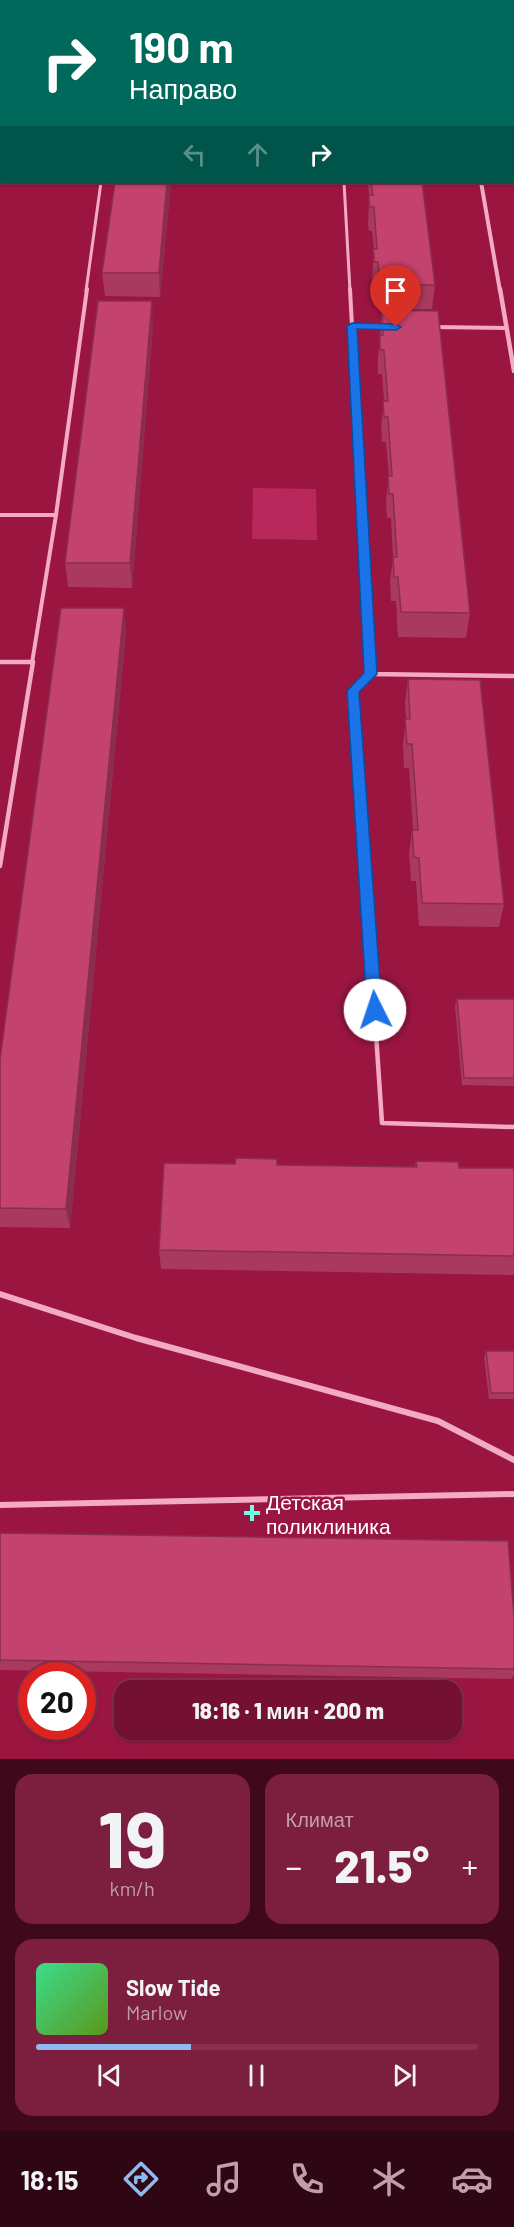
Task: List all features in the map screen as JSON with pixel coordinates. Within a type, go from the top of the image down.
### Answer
[{"type":"street","points":[[481,183],[514,371]]},
{"type":"lane","points":[[0,866],[56,515],[101,183]]},
{"type":"lane","points":[[344,183],[371,674]]},
{"type":"lane","points":[[352,326],[396,327]]},
{"type":"lane","points":[[430,327],[506,328]]},
{"type":"lane","points":[[0,515],[56,515]]},
{"type":"lane","points":[[0,662],[31,662]]},
{"type":"lane","points":[[514,676],[371,674],[353,691],[382,1123],[514,1127]]},
{"type":"lane","points":[[0,1294],[136,1338],[438,1422],[514,1460]]},
{"type":"lane","points":[[0,1505],[514,1494]]},
{"type":"shaded area","points":[[253,488],[316,489],[317,540],[252,539]]},
{"type":"building","points":[[115,183],[167,183],[159,273],[102,273]]},
{"type":"building","points":[[371,183],[422,183],[435,285],[380,285],[378,262],[374,262],[373,249],[377,249],[374,207],[370,207],[369,201],[369,195],[373,195]]},
{"type":"building","points":[[98,301],[152,301],[130,563],[65,563]]},
{"type":"building","points":[[382,310],[438,311],[470,613],[401,612],[398,577],[394,577],[393,557],[397,557],[393,494],[389,494],[388,476],[392,476],[388,417],[384,417],[383,401],[388,401],[384,350],[380,350],[380,335],[383,335]]},
{"type":"building","points":[[61,608],[124,608],[66,1209],[0,1208],[0,1059]]},
{"type":"building","points":[[408,679],[480,680],[504,904],[422,903],[419,858],[414,857],[412,830],[418,830],[412,744],[407,744],[405,719],[410,719]]},
{"type":"building","points":[[457,999],[514,999],[514,1078],[464,1078]]},
{"type":"building","points":[[236,1158],[277,1159],[277,1165],[417,1167],[416,1161],[458,1162],[459,1168],[514,1168],[514,1256],[159,1250],[164,1163],[235,1164]]},
{"type":"building","points":[[486,1351],[514,1351],[514,1393],[491,1393]]},
{"type":"building","points":[[0,1533],[508,1541],[514,1616],[514,1669],[0,1660]]},
{"type":"place","name":"Детская поликлиника","points":[[252,1513]]},
{"type":"route","points":[[375,1010],[353,691],[371,674],[352,326],[396,327]]}]
